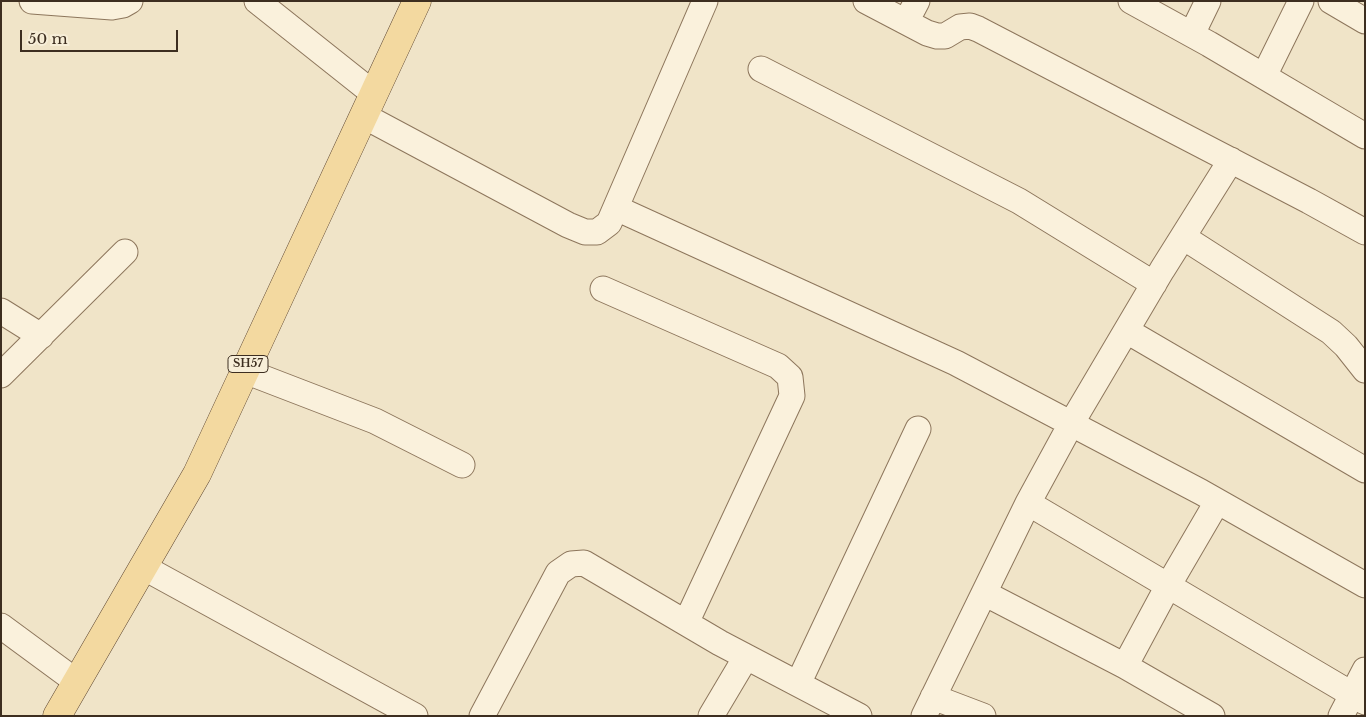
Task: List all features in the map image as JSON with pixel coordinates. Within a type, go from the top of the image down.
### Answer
[{"type":"main road","name":"SH57","points":[[57,716],[197,474],[417,1]]},
{"type":"street","points":[[32,1],[112,7],[123,5],[130,1]]},
{"type":"street","points":[[257,1],[369,105],[568,226],[585,232],[596,232],[609,223],[705,1]]},
{"type":"street","points":[[866,1],[912,11],[927,33],[937,36],[945,36],[960,27],[970,26],[978,29],[1231,160],[1365,232]]},
{"type":"street","points":[[1131,1],[1192,34],[1365,136]]},
{"type":"street","points":[[1192,34],[1208,1]]},
{"type":"street","points":[[1264,76],[1301,1]]},
{"type":"street","points":[[1331,1],[1365,21]]},
{"type":"street","points":[[761,69],[1019,201],[1154,284]]},
{"type":"street","points":[[983,716],[929,706],[1028,503],[1071,424],[1154,284],[1231,160]]},
{"type":"street","points":[[616,208],[956,363],[1217,502],[1365,585]]},
{"type":"street","points":[[1183,237],[1331,332],[1346,346],[1365,370]]},
{"type":"street","points":[[1,375],[125,252]]},
{"type":"street","points":[[603,289],[778,366],[790,377],[792,396],[686,623]]},
{"type":"street","points":[[1,312],[41,336]]},
{"type":"street","points":[[1127,331],[1365,470]]},
{"type":"street","points":[[245,371],[375,421],[462,465]]},
{"type":"street","points":[[798,684],[918,429]]},
{"type":"street","points":[[1125,666],[1168,586],[1217,502]]},
{"type":"street","points":[[1028,503],[1168,586],[1352,704],[1365,670]]},
{"type":"street","points":[[482,716],[558,573],[571,564],[584,563],[746,657],[859,716]]},
{"type":"street","points":[[143,567],[415,716]]},
{"type":"street","points":[[984,593],[1125,666],[1212,716]]},
{"type":"street","points":[[1,626],[77,682]]},
{"type":"street","points":[[711,716],[746,657]]}]
